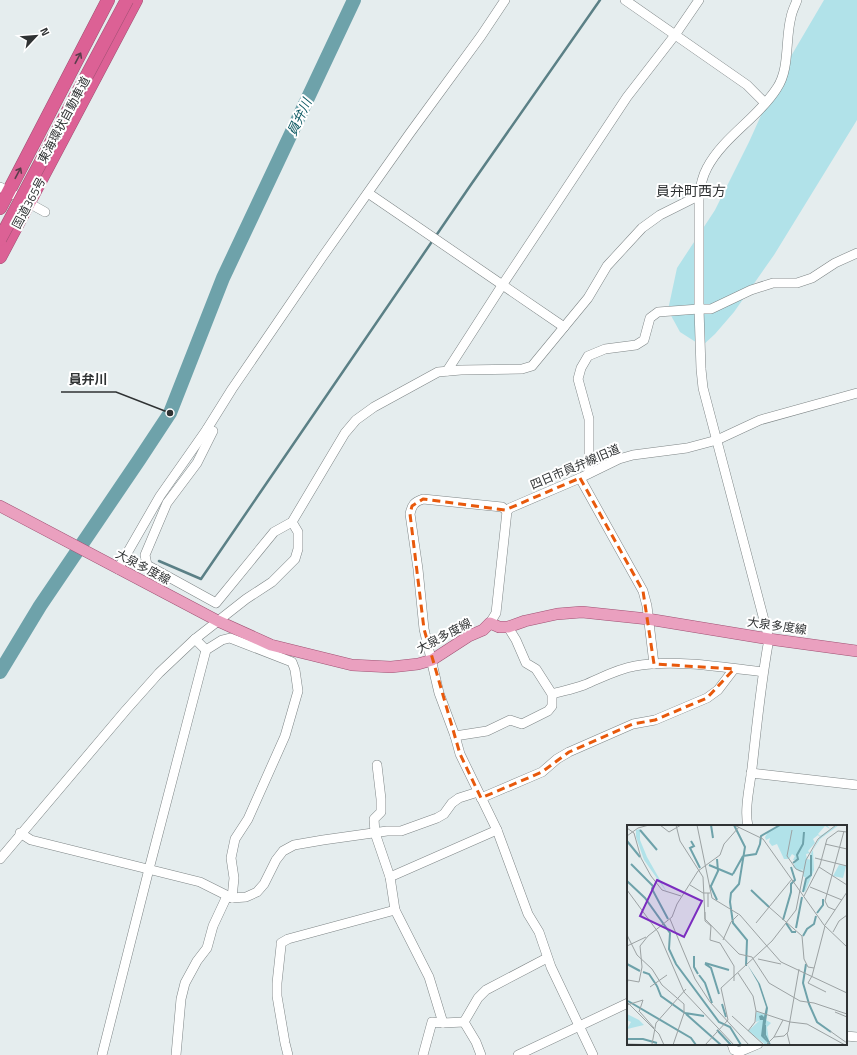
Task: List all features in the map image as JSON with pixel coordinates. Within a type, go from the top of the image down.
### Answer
[{"type":"highway","name":"国道365号","points":[[0,208],[4,190],[108,0]]},
{"type":"highway","name":"東海環状自動車道","points":[[0,239],[127,0]]},
{"type":"highway","name":"国道365号","points":[[0,257],[136,0]]},
{"type":"main road","name":"大泉多度線","points":[[0,506],[218,621],[271,645],[352,665],[392,667],[418,664],[432,660],[469,636],[483,630],[490,624],[499,627],[508,627],[525,621],[557,614],[582,612],[648,619],[768,639],[857,651]]},
{"type":"street","points":[[118,569],[160,496],[207,429],[232,388],[318,262],[481,36],[504,0]]},
{"type":"street","points":[[625,0],[747,85],[765,103]]},
{"type":"street","points":[[447,371],[627,97],[699,0]]},
{"type":"street","points":[[744,825],[768,639],[703,388],[699,309],[698,212],[701,184],[707,169],[717,152],[765,103],[778,87],[785,65],[791,18],[797,0]]},
{"type":"street","points":[[4,190],[45,212]]},
{"type":"street","points":[[368,193],[564,327]]},
{"type":"street","points":[[207,429],[213,431],[197,463],[167,503],[145,555],[146,565],[216,603],[274,532],[292,522],[345,433],[356,420],[381,403],[438,372],[522,369],[532,366],[588,298],[607,266],[642,228],[660,215],[694,198],[699,198]]},
{"type":"street","points":[[589,473],[589,418],[578,379],[581,368],[588,356],[605,348],[636,344],[644,340],[650,318],[658,312],[711,309],[751,290],[773,283],[797,283],[812,278],[835,262],[857,253]]},
{"type":"street","name":"四日市員弁線旧道","points":[[507,511],[510,508],[633,455],[687,448],[717,440],[760,420],[857,393]]},
{"type":"street","points":[[580,478],[643,591],[647,606],[654,664]]},
{"type":"street","points":[[490,624],[496,613],[507,511],[502,507],[423,499],[417,501],[412,506],[410,514],[418,569],[424,629],[439,693],[460,754],[497,830],[528,914],[539,932],[547,958],[593,1055]]},
{"type":"street","points":[[0,859],[153,679],[195,639],[246,599],[272,582],[295,559],[298,549],[298,532],[292,522]]},
{"type":"street","points":[[455,736],[487,730],[510,720],[522,724],[548,711],[552,706],[552,694],[536,669],[526,663],[516,640],[508,627]]},
{"type":"street","points":[[102,1055],[206,650],[222,640],[230,638],[292,662],[295,670],[298,691],[285,736],[251,813],[235,839],[230,858],[234,878],[230,897],[213,926],[207,948],[197,960],[185,983],[181,999],[176,1055]]},
{"type":"street","points":[[195,639],[206,650]]},
{"type":"street","points":[[552,694],[583,685],[614,671],[635,666],[654,664],[692,665],[763,672]]},
{"type":"street","points":[[20,834],[31,840],[200,882],[230,897],[246,898],[257,892],[264,884],[276,860],[283,851],[294,845],[375,833],[401,831],[437,818],[444,814],[452,803],[459,798],[479,795],[542,772],[569,752],[632,724],[655,720],[707,698],[718,690],[734,669]]},
{"type":"street","points":[[377,765],[381,812],[374,819],[375,833],[390,877],[395,910],[429,977],[443,1023]]},
{"type":"street","points":[[751,773],[857,785]]},
{"type":"street","points":[[390,877],[497,830]]},
{"type":"street","points":[[288,1055],[277,996],[280,943],[395,910]]},
{"type":"street","points":[[464,1022],[478,998],[486,990],[547,958]]},
{"type":"street","points":[[518,1055],[627,1003]]},
{"type":"street","points":[[423,1055],[432,1022],[464,1022]]},
{"type":"street","points":[[464,1022],[476,1042],[481,1055]]},
{"type":"street","points":[[847,1036],[857,1037]]},
{"type":"street","points":[[732,1045],[734,1050],[739,1052],[756,1045]]},
{"type":"highlighted area","points":[[580,478],[643,591],[654,664],[734,669],[707,698],[655,720],[633,724],[569,752],[542,772],[481,798],[460,754],[424,629],[410,514],[412,506],[423,499],[505,510]]},
{"type":"shaded area","points":[[824,0],[857,0],[857,120],[774,255],[734,312],[715,334],[702,346],[680,332],[668,310],[677,268],[715,210],[749,142],[777,80]]},
{"type":"waterway","name":"員弁川","points":[[0,672],[40,606],[170,413],[223,278],[354,0]]},
{"type":"waterway","points":[[159,561],[201,579],[470,186],[600,0]]},
{"type":"place","name":"員弁川","points":[[170,413]]},
{"type":"district","name":"員弁町西方","points":[[691,191]]}]
